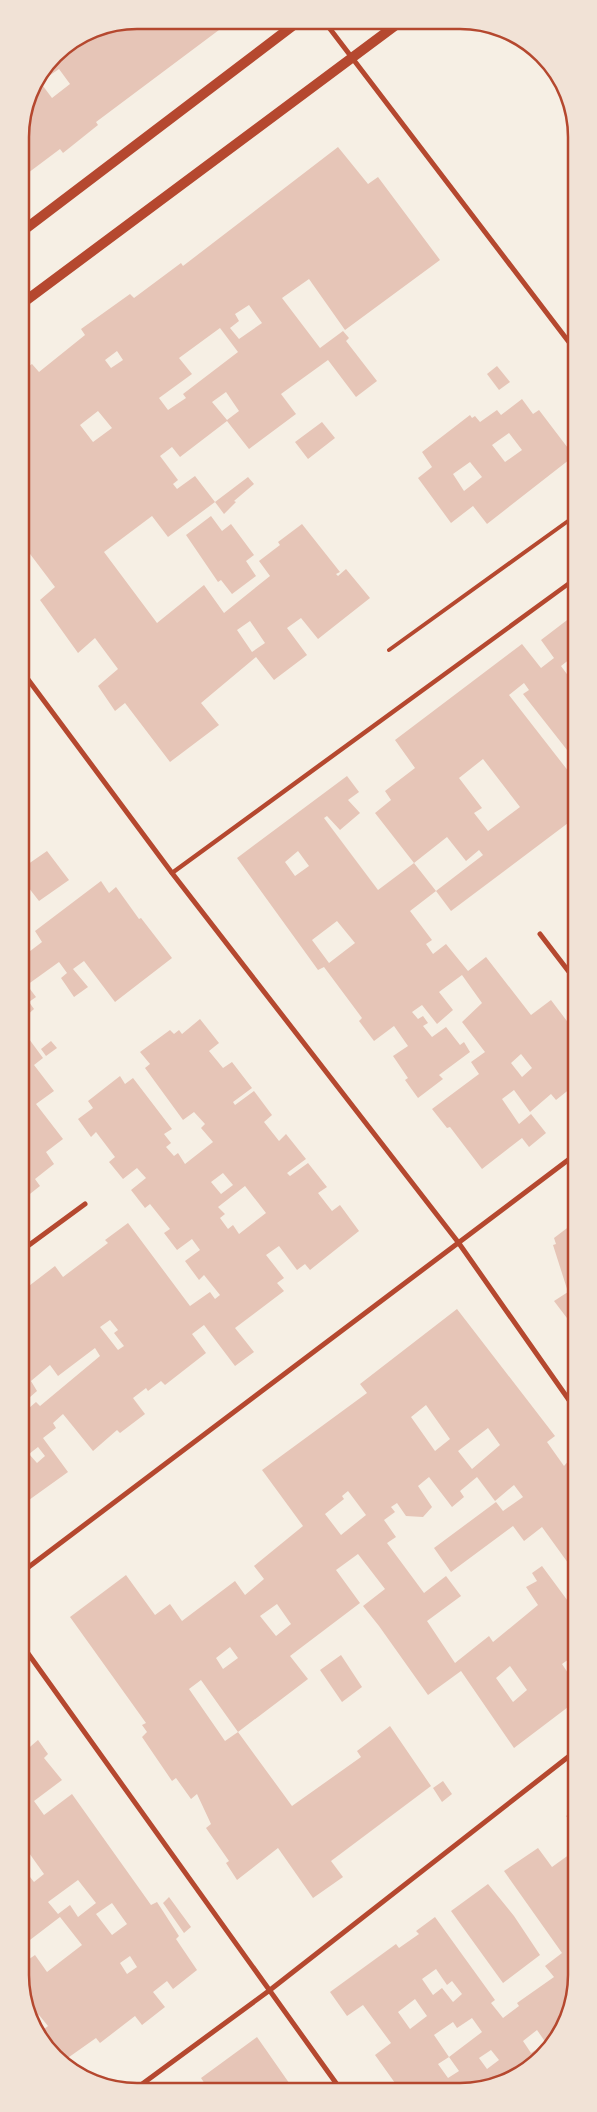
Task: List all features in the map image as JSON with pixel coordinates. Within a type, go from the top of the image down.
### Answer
[{"type":"main road","points":[[29,226],[288,29]]},
{"type":"main road","points":[[29,298],[390,29]]},
{"type":"street","points":[[330,29],[568,341]]},
{"type":"street","points":[[172,873],[568,584]]},
{"type":"street","points":[[29,681],[172,873],[458,1242],[568,1399]]},
{"type":"street","points":[[540,934],[568,971]]},
{"type":"street","points":[[29,1567],[568,1160]]},
{"type":"street","points":[[29,1245],[85,1204]]},
{"type":"street","points":[[29,1655],[336,2083]]},
{"type":"street","points":[[144,2083],[270,1990],[568,1756]]},
{"type":"lane","points":[[389,650],[568,521]]},
{"type":"building","points":[[220,29],[96,122],[98,125],[63,153],[60,149],[29,172],[29,130],[34,102],[42,85],[52,98],[70,84],[59,69],[47,77],[60,60],[77,47],[102,34],[123,30]]},
{"type":"building","points":[[338,147],[368,184],[378,177],[440,260],[345,330],[309,279],[282,298],[320,348],[343,331],[349,338],[346,341],[377,381],[356,397],[328,360],[281,394],[296,414],[249,449],[227,421],[180,457],[172,447],[160,456],[178,480],[173,484],[177,489],[195,476],[215,502],[168,537],[152,516],[104,552],[157,623],[204,585],[224,613],[270,576],[259,561],[280,545],[278,542],[302,524],[340,572],[336,574],[338,576],[346,569],[370,598],[318,639],[301,618],[287,628],[307,655],[274,680],[256,657],[201,703],[219,725],[170,762],[125,703],[115,711],[98,686],[118,669],[95,638],[78,653],[40,600],[55,587],[29,553],[29,366],[32,364],[39,372],[85,335],[81,329],[130,294],[134,298],[181,263],[183,266]],"holes":[[[249,305],[262,323],[239,339],[230,328],[239,321],[235,314]],[[220,328],[238,352],[183,394],[186,398],[168,410],[159,398],[192,374],[179,358]],[[117,351],[123,360],[111,368],[105,360]],[[226,392],[239,411],[227,420],[212,402]],[[98,411],[112,428],[93,442],[80,425]],[[250,621],[265,643],[252,652],[237,630]]]},
{"type":"building","points":[[497,366],[510,382],[499,390],[487,374]]},
{"type":"building","points":[[522,399],[533,414],[539,410],[568,448],[568,461],[487,524],[473,506],[451,523],[418,478],[432,467],[422,452],[470,415],[472,418],[475,416],[480,422],[497,410],[501,415]],"holes":[[[509,433],[522,450],[505,462],[492,445]],[[470,462],[482,477],[464,491],[453,474]]]},
{"type":"building","points":[[322,422],[335,438],[308,459],[295,442]]},
{"type":"building","points":[[248,477],[254,484],[234,501],[236,502],[224,514],[215,502]]},
{"type":"building","points":[[211,516],[222,531],[231,524],[254,555],[246,561],[256,576],[232,594],[221,580],[218,582],[186,535]]},
{"type":"building","points":[[568,619],[568,660],[561,666],[568,676],[568,751],[523,694],[529,690],[524,683],[509,695],[568,771],[568,823],[451,911],[436,891],[483,855],[479,850],[466,861],[447,837],[414,863],[375,813],[391,800],[385,791],[415,768],[395,740],[522,644],[541,668],[554,658],[541,640]],"holes":[[[483,759],[520,807],[488,831],[474,813],[482,808],[459,778]]]},
{"type":"building","points":[[347,776],[359,792],[348,800],[360,813],[340,830],[327,816],[324,818],[378,890],[414,863],[436,891],[410,911],[432,940],[426,944],[433,954],[446,944],[468,971],[486,957],[531,1015],[551,1000],[568,1022],[568,1090],[556,1100],[551,1094],[530,1112],[514,1090],[502,1099],[519,1124],[531,1114],[546,1133],[529,1147],[522,1138],[482,1169],[450,1127],[447,1128],[432,1109],[479,1074],[471,1062],[485,1052],[462,1022],[482,1003],[462,975],[439,992],[453,1010],[437,1024],[422,1005],[412,1012],[418,1019],[423,1016],[428,1023],[423,1026],[432,1037],[446,1027],[460,1045],[464,1042],[470,1052],[439,1075],[443,1079],[418,1098],[405,1080],[408,1078],[393,1056],[408,1046],[394,1026],[374,1041],[359,1021],[362,1018],[324,967],[318,970],[237,858]],"holes":[[[298,851],[309,866],[295,876],[285,862]],[[337,921],[355,943],[329,963],[312,940]],[[521,1054],[532,1068],[522,1077],[511,1063]]]},
{"type":"building","points":[[47,851],[69,880],[39,901],[29,888],[29,863]]},
{"type":"building","points":[[101,881],[109,893],[116,887],[139,919],[141,918],[172,958],[115,1002],[84,961],[73,969],[88,987],[74,997],[61,978],[67,973],[59,962],[29,984],[29,952],[42,942],[35,931]]},
{"type":"building","points":[[29,988],[36,997],[29,1002]]},
{"type":"building","points":[[29,1002],[34,1009],[29,1014]]},
{"type":"building","points":[[200,1019],[219,1043],[209,1051],[223,1068],[232,1062],[252,1088],[233,1102],[235,1105],[254,1091],[272,1115],[264,1122],[279,1141],[286,1134],[306,1159],[287,1173],[290,1176],[308,1163],[327,1187],[318,1193],[332,1211],[340,1205],[359,1231],[310,1270],[305,1264],[297,1270],[279,1246],[266,1255],[284,1278],[277,1283],[284,1291],[235,1328],[254,1352],[235,1366],[204,1325],[192,1334],[206,1353],[165,1385],[161,1381],[148,1391],[146,1388],[133,1398],[145,1414],[120,1433],[117,1430],[93,1451],[63,1414],[53,1423],[56,1428],[43,1438],[68,1472],[29,1500],[29,1454],[29,1408],[36,1402],[40,1406],[100,1356],[95,1348],[58,1376],[50,1365],[31,1381],[37,1391],[29,1398],[29,1286],[55,1266],[63,1277],[108,1243],[105,1240],[128,1223],[190,1306],[210,1292],[215,1299],[220,1295],[204,1275],[199,1280],[185,1261],[200,1250],[192,1239],[177,1250],[164,1233],[170,1229],[150,1204],[145,1208],[131,1190],[146,1178],[137,1168],[123,1179],[109,1162],[115,1157],[96,1132],[91,1137],[78,1119],[93,1108],[88,1101],[120,1076],[125,1084],[133,1078],[172,1129],[164,1134],[171,1143],[166,1147],[174,1156],[178,1153],[185,1164],[213,1142],[201,1128],[205,1124],[194,1112],[183,1120],[145,1068],[150,1064],[140,1052],[170,1030],[174,1034],[179,1030],[182,1034]],"holes":[[[223,1173],[233,1185],[221,1194],[211,1182]],[[245,1186],[266,1213],[239,1234],[233,1225],[228,1229],[220,1218],[225,1214],[218,1207]],[[110,1320],[118,1330],[114,1333],[124,1346],[118,1350],[100,1327]],[[38,1447],[45,1456],[37,1463],[29,1454]]]},
{"type":"building","points":[[29,1039],[43,1058],[34,1065],[54,1091],[36,1104],[63,1139],[46,1152],[54,1164],[35,1179],[40,1186],[29,1195]]},
{"type":"building","points":[[51,1041],[57,1048],[46,1056],[41,1049]]},
{"type":"building","points":[[568,1227],[568,1292],[553,1245],[556,1244],[554,1238]]},
{"type":"building","points":[[568,1292],[568,1319],[554,1301]]},
{"type":"building","points":[[457,1309],[555,1436],[547,1442],[564,1466],[568,1461],[568,1563],[542,1527],[524,1541],[513,1526],[451,1572],[434,1548],[496,1502],[503,1511],[523,1497],[514,1485],[495,1501],[477,1477],[460,1491],[464,1497],[452,1507],[429,1477],[418,1486],[432,1507],[423,1517],[406,1516],[397,1503],[391,1507],[395,1512],[384,1520],[396,1537],[387,1543],[424,1593],[446,1576],[461,1596],[427,1621],[455,1663],[489,1636],[493,1642],[538,1605],[526,1587],[537,1581],[532,1573],[542,1566],[568,1601],[568,1660],[562,1664],[568,1673],[568,1707],[514,1748],[461,1671],[428,1695],[363,1606],[385,1589],[358,1554],[336,1570],[360,1603],[290,1656],[308,1679],[238,1732],[292,1806],[361,1757],[357,1751],[390,1726],[431,1786],[331,1861],[343,1877],[313,1898],[278,1848],[237,1880],[226,1863],[229,1861],[206,1828],[211,1824],[197,1794],[191,1799],[176,1778],[172,1781],[142,1737],[147,1732],[142,1725],[146,1723],[70,1617],[126,1575],[155,1615],[170,1604],[182,1621],[235,1581],[245,1595],[264,1579],[254,1566],[303,1526],[262,1470],[367,1393],[360,1384]],"holes":[[[426,1405],[450,1439],[435,1451],[411,1417]],[[488,1428],[500,1445],[472,1469],[458,1451]],[[348,1491],[366,1515],[341,1535],[325,1514],[344,1499],[342,1496]],[[277,1604],[291,1624],[276,1636],[260,1616]],[[230,1647],[238,1658],[223,1669],[216,1658]],[[510,1666],[527,1690],[513,1702],[496,1678]],[[201,1680],[238,1732],[225,1741],[189,1689]]]},
{"type":"building","points":[[341,1655],[362,1687],[342,1702],[320,1670]]},
{"type":"building","points":[[38,1740],[48,1754],[44,1758],[62,1780],[34,1801],[44,1815],[72,1794],[151,1905],[157,1902],[179,1936],[176,1939],[197,1970],[173,1989],[167,1981],[153,1992],[165,2007],[142,2025],[135,2016],[100,2043],[96,2038],[67,2058],[60,2052],[43,2030],[48,2026],[39,2015],[37,2016],[30,1989],[29,1959],[35,1955],[47,1972],[82,1945],[60,1917],[29,1941],[29,1876],[34,1882],[44,1874],[29,1853],[29,1748]],"holes":[[[78,1880],[96,1903],[78,1917],[70,1905],[58,1914],[48,1902]],[[112,1903],[127,1924],[112,1935],[96,1914]],[[130,1956],[137,1967],[127,1974],[120,1963]]]},
{"type":"building","points":[[443,1781],[452,1794],[442,1802],[433,1788]]},
{"type":"building","points":[[538,1848],[552,1867],[568,1855],[568,1982],[563,2010],[545,2042],[537,2030],[523,2041],[531,2053],[541,2047],[537,2052],[514,2069],[488,2080],[460,2083],[395,2083],[375,2055],[391,2043],[363,2005],[347,2016],[330,1992],[396,1944],[399,1948],[419,1934],[416,1931],[435,1917],[495,2000],[491,2003],[503,2018],[519,2006],[517,2003],[554,1977],[545,1966],[562,1953],[504,1871]],"holes":[[[436,1969],[447,1985],[452,1981],[462,1994],[453,2002],[442,1988],[433,1995],[422,1979]],[[415,1999],[427,2016],[410,2029],[398,2012]],[[472,2018],[482,2032],[449,2057],[434,2035],[453,2022],[457,2028]],[[491,2050],[499,2060],[487,2069],[479,2058]],[[449,2057],[459,2071],[448,2078],[438,2064]]]},
{"type":"building","points":[[488,1884],[514,1916],[540,1955],[503,1983],[451,1911]]},
{"type":"building","points":[[169,1897],[191,1927],[184,1933],[163,1903]]},
{"type":"building","points":[[257,2037],[289,2083],[204,2083],[201,2078]]}]
